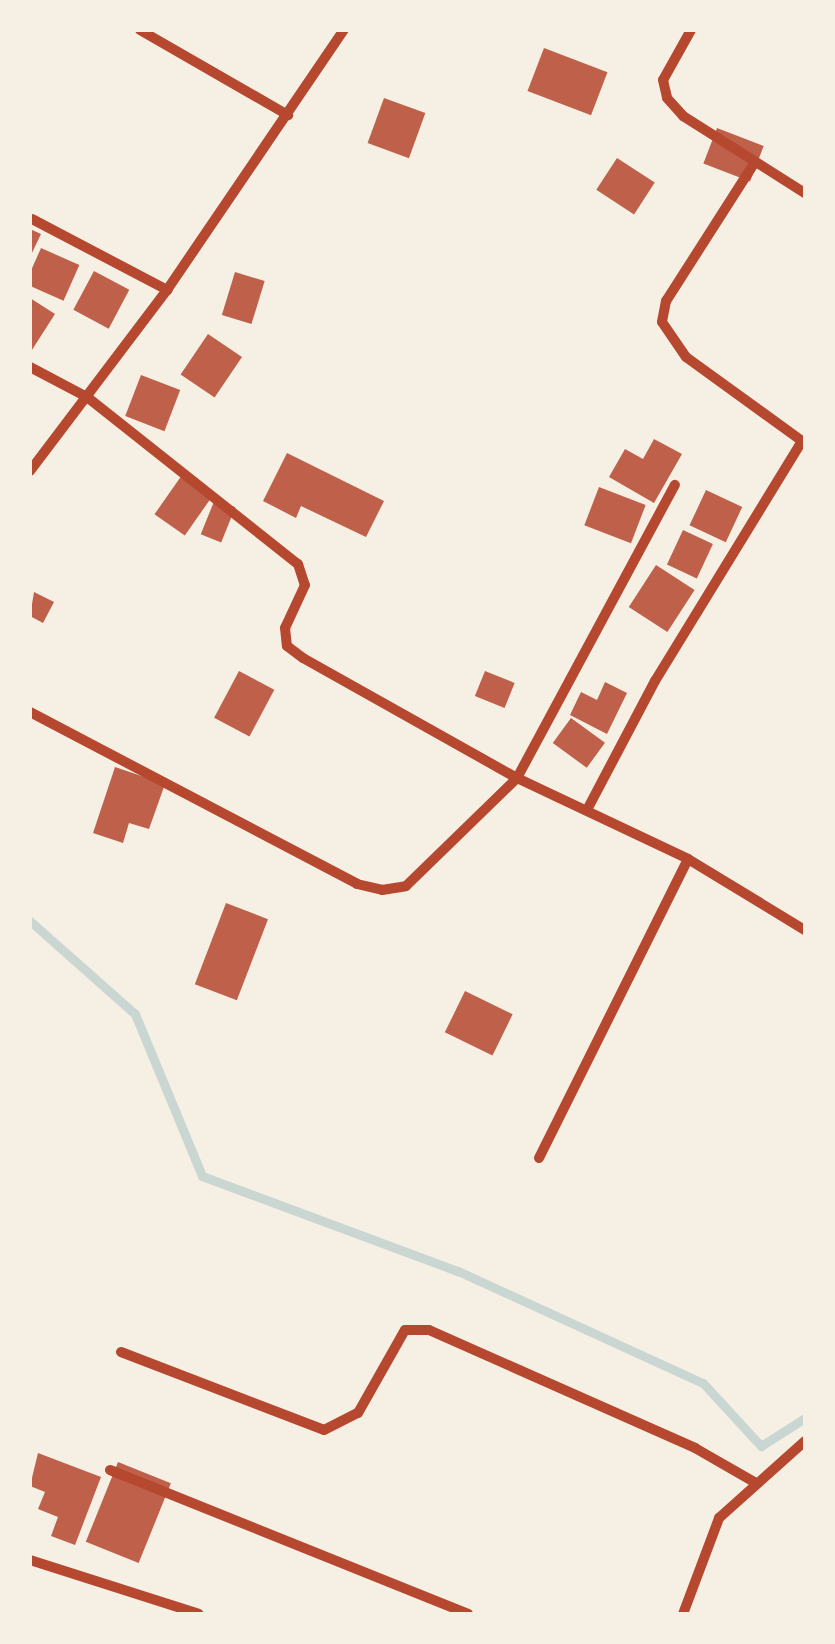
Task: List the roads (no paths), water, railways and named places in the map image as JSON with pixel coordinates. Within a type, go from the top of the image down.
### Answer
[{"type":"street","points":[[140,30],[288,116]]},
{"type":"street","points":[[30,471],[168,290],[344,30]]},
{"type":"street","points":[[691,30],[663,80],[667,98],[683,116],[805,193]]},
{"type":"street","points":[[588,808],[654,681],[804,442],[686,357],[662,322],[666,301],[755,162]]},
{"type":"street","points":[[32,219],[168,290]]},
{"type":"street","points":[[30,367],[87,397],[298,564],[305,585],[285,628],[288,646],[517,778],[588,808],[688,859],[805,930]]},
{"type":"street","points":[[30,712],[357,884],[382,890],[406,886],[517,778],[675,485]]},
{"type":"street","points":[[539,1158],[688,859]]},
{"type":"street","points":[[121,1352],[324,1430],[358,1413],[405,1330],[428,1330],[694,1448],[756,1483]]},
{"type":"street","points":[[682,1614],[719,1518],[805,1441]]},
{"type":"street","points":[[110,1470],[468,1614]]},
{"type":"street","points":[[30,1560],[199,1614]]},
{"type":"waterway","points":[[30,921],[135,1014],[202,1176],[458,1271],[703,1383],[761,1446],[805,1418]]}]
